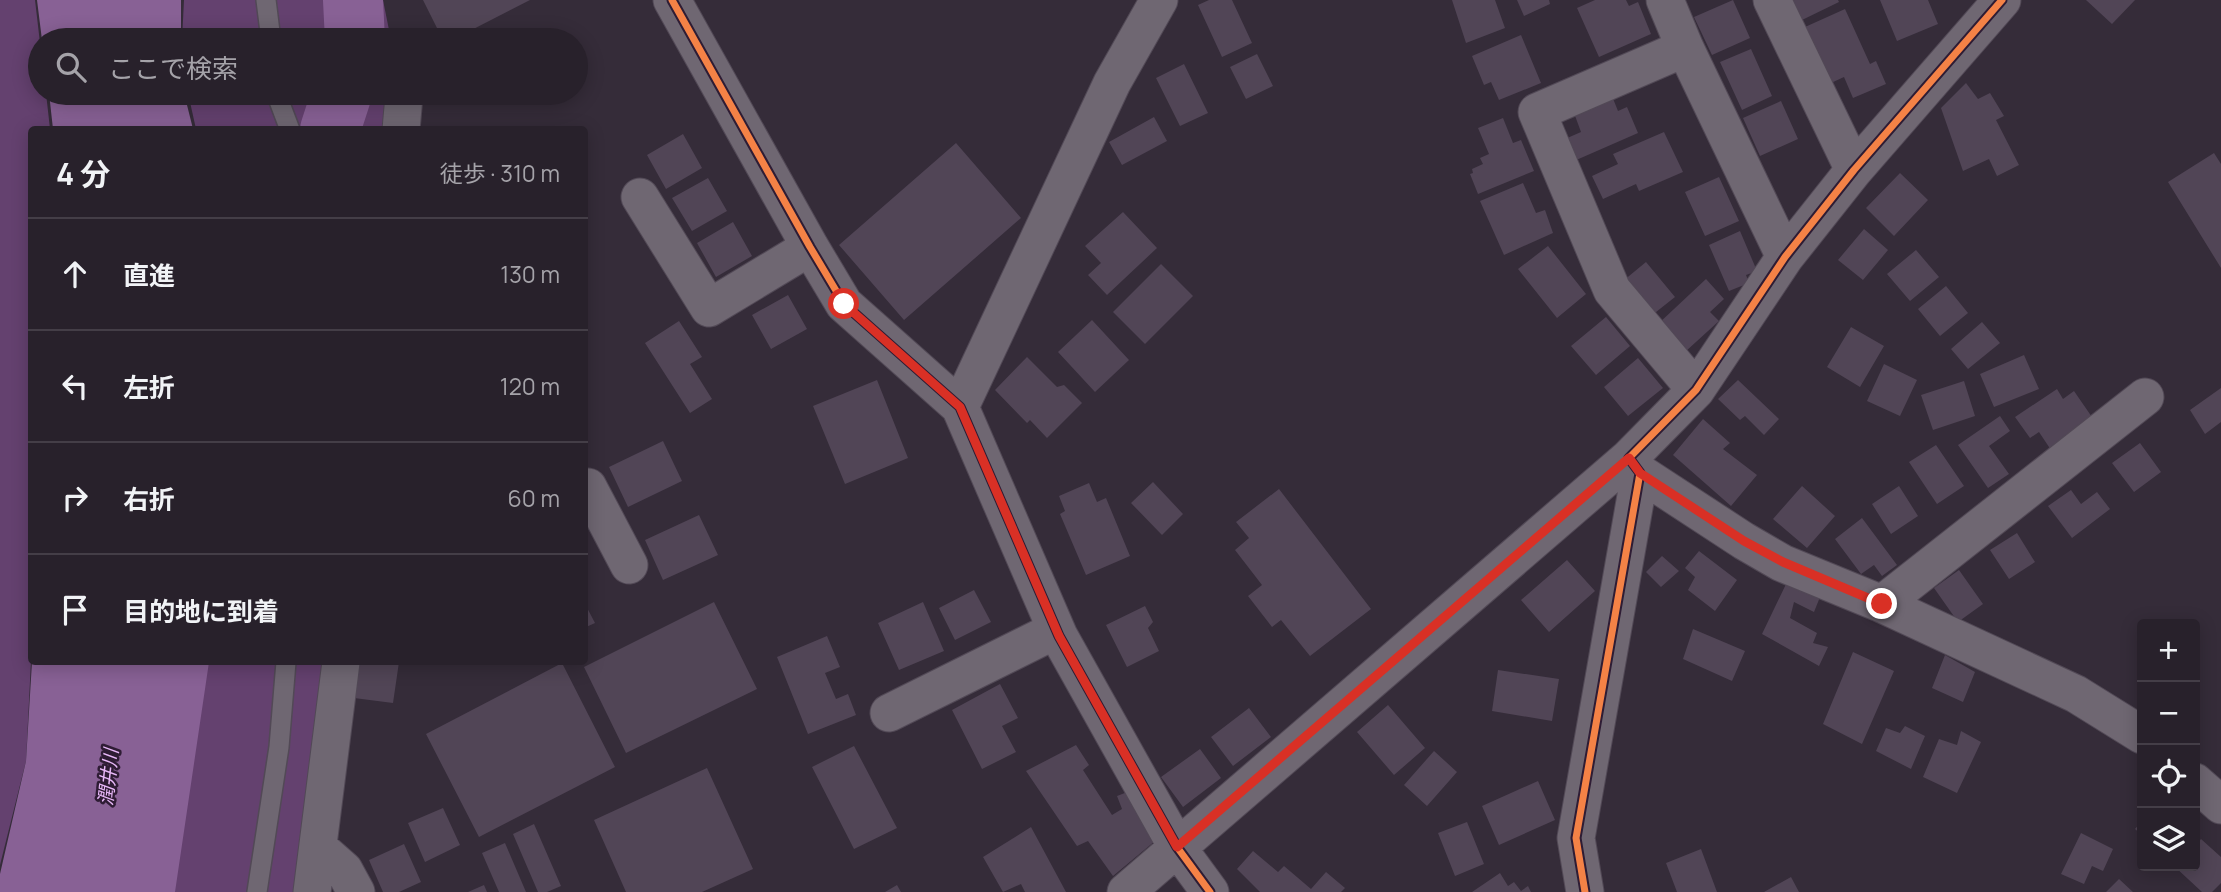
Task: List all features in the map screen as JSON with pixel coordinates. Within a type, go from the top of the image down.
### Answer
[{"type":"street","points":[[672,0],[844,304],[960,407],[1056,630],[1177,847],[1210,892]]},
{"type":"street","points":[[960,407],[1112,83],[1159,0]]},
{"type":"street","points":[[1665,0],[1685,48],[1785,257]]},
{"type":"street","points":[[1772,0],[1854,170]]},
{"type":"street","points":[[1126,892],[1635,465],[1696,390],[1785,257],[1854,170],[2002,0]]},
{"type":"street","points":[[1685,48],[1537,112],[1612,290],[1696,390]]},
{"type":"street","points":[[401,126],[403,105]]},
{"type":"street","points":[[640,197],[709,308],[810,247]]},
{"type":"street","points":[[1882,604],[2145,397]]},
{"type":"street","points":[[1635,465],[1744,541],[1783,562],[1882,604],[2076,694],[2137,732]]},
{"type":"street","points":[[1585,892],[1576,838],[1635,465]]},
{"type":"street","points":[[588,488],[629,565]]},
{"type":"street","points":[[888,713],[1056,630]]},
{"type":"street","points":[[312,892],[341,665]]},
{"type":"street","points":[[2200,787],[2221,806]]},
{"type":"street","points":[[318,847],[344,870],[356,892]]},
{"type":"lane","points":[[267,0],[270,28]]},
{"type":"lane","points":[[280,105],[288,126]]},
{"type":"lane","points":[[257,892],[279,747],[286,665]]},
{"type":"shaded area","points":[[0,0],[35,0],[38,28],[28,28],[28,105],[47,105],[50,126],[28,126],[28,665],[31,665],[26,761],[0,865]]},
{"type":"shaded area","points":[[184,0],[383,0],[389,28],[183,28]]},
{"type":"shaded area","points":[[191,105],[393,105],[390,126],[195,126]]},
{"type":"shaded area","points":[[206,665],[340,665],[299,892],[168,892]]},
{"type":"water","points":[[37,0],[181,0],[181,28],[40,28]]},
{"type":"water","points":[[50,105],[187,105],[192,126],[53,126]]},
{"type":"water","name":"潤井川","points":[[32,665],[209,665],[175,892],[0,892],[0,874],[26,761]]},
{"type":"building","points":[[423,0],[530,0],[475,28],[437,28]]},
{"type":"building","points":[[1209,0],[1232,0],[1252,43],[1222,57],[1198,5]]},
{"type":"building","points":[[1452,0],[1495,0],[1505,28],[1466,43]]},
{"type":"building","points":[[1517,0],[1549,0],[1550,4],[1524,16]]},
{"type":"building","points":[[1595,0],[1626,0],[1629,6],[1638,2],[1651,34],[1599,57],[1577,8]]},
{"type":"building","points":[[1733,0],[1750,38],[1712,55],[1694,17]]},
{"type":"building","points":[[1793,0],[1838,0],[1839,2],[1802,20]]},
{"type":"building","points":[[1880,0],[1928,0],[1938,24],[1897,41]]},
{"type":"building","points":[[2086,0],[2135,0],[2112,24]]},
{"type":"building","points":[[1845,9],[1870,64],[1876,61],[1886,84],[1853,98],[1844,77],[1831,83],[1805,27]]},
{"type":"building","points":[[1521,35],[1541,83],[1499,100],[1491,82],[1484,85],[1472,56]]},
{"type":"building","points":[[1751,49],[1772,96],[1742,110],[1720,62]]},
{"type":"building","points":[[1257,54],[1273,86],[1246,99],[1230,67]]},
{"type":"building","points":[[1184,64],[1208,113],[1180,126],[1156,78]]},
{"type":"building","points":[[1966,83],[1978,99],[1990,93],[2004,116],[1996,120],[2019,165],[1997,176],[1989,159],[1963,171],[1941,108]]},
{"type":"building","points":[[1612,96],[1618,111],[1627,107],[1638,133],[1574,161],[1565,139],[1581,132],[1574,113]]},
{"type":"building","points":[[1781,101],[1798,139],[1760,156],[1743,118]]},
{"type":"building","points":[[1154,117],[1167,141],[1122,165],[1109,142]]},
{"type":"building","points":[[1503,118],[1513,143],[1521,140],[1534,171],[1478,194],[1470,174],[1473,173],[1472,169],[1483,164],[1480,158],[1489,154],[1478,128]]},
{"type":"building","points":[[1664,132],[1683,172],[1639,191],[1636,184],[1603,199],[1592,176],[1618,164],[1613,154]]},
{"type":"building","points":[[683,134],[702,168],[666,189],[647,155]]},
{"type":"building","points":[[956,143],[1021,218],[904,320],[839,245]]},
{"type":"building","points":[[2214,153],[2221,164],[2221,268],[2168,182]]},
{"type":"building","points":[[1900,173],[1928,200],[1894,236],[1866,208]]},
{"type":"building","points":[[1719,177],[1739,221],[1705,236],[1685,192]]},
{"type":"building","points":[[708,178],[727,211],[692,231],[672,198]]},
{"type":"building","points":[[1523,183],[1536,213],[1545,210],[1553,233],[1504,255],[1480,201]]},
{"type":"building","points":[[1123,212],[1157,248],[1107,295],[1088,275],[1101,263],[1085,246]]},
{"type":"building","points":[[733,222],[752,256],[716,277],[697,243]]},
{"type":"building","points":[[1864,229],[1888,250],[1863,280],[1838,260]]},
{"type":"building","points":[[1740,231],[1757,271],[1746,275],[1749,283],[1729,291],[1709,245]]},
{"type":"building","points":[[1548,246],[1586,294],[1557,318],[1518,269]]},
{"type":"building","points":[[1916,250],[1939,277],[1910,301],[1887,274]]},
{"type":"building","points":[[1646,262],[1675,297],[1651,316],[1623,281]]},
{"type":"building","points":[[1161,264],[1193,296],[1145,344],[1113,312]]},
{"type":"building","points":[[1706,279],[1724,299],[1710,312],[1719,321],[1685,352],[1658,324]]},
{"type":"building","points":[[1946,286],[1968,313],[1940,336],[1918,309]]},
{"type":"building","points":[[788,295],[807,329],[771,349],[752,315]]},
{"type":"building","points":[[1606,317],[1630,346],[1596,375],[1571,346]]},
{"type":"building","points":[[1092,320],[1129,360],[1095,392],[1058,352]]},
{"type":"building","points":[[679,321],[702,357],[690,364],[712,399],[690,413],[645,343]]},
{"type":"building","points":[[1982,322],[2000,343],[1968,369],[1951,349]]},
{"type":"building","points":[[1851,327],[1884,346],[1860,387],[1827,367]]},
{"type":"building","points":[[2024,355],[2039,389],[1994,407],[1980,374]]},
{"type":"building","points":[[1027,357],[1057,387],[1064,385],[1082,403],[1047,438],[1030,420],[1027,423],[995,390]]},
{"type":"building","points":[[1638,358],[1663,388],[1628,416],[1604,387]]},
{"type":"building","points":[[1884,364],[1917,380],[1900,416],[1867,401]]},
{"type":"building","points":[[877,380],[908,458],[845,484],[813,406]]},
{"type":"building","points":[[1738,380],[1779,419],[1764,435],[1745,416],[1740,420],[1718,399]]},
{"type":"building","points":[[1964,381],[1975,416],[1933,430],[1921,395]]},
{"type":"building","points":[[2221,388],[2221,422],[2205,434],[2190,410]]},
{"type":"building","points":[[2057,389],[2063,399],[2074,391],[2094,420],[2051,450],[2039,432],[2030,438],[2015,417]]},
{"type":"building","points":[[2000,416],[2010,431],[1989,446],[2009,474],[1988,488],[1958,445]]},
{"type":"building","points":[[1703,419],[1730,443],[1723,449],[1757,475],[1731,506],[1673,455]]},
{"type":"building","points":[[663,441],[682,481],[628,507],[609,467]]},
{"type":"building","points":[[2140,443],[2161,472],[2134,492],[2112,463]]},
{"type":"building","points":[[1936,445],[1964,486],[1937,504],[1909,462]]},
{"type":"building","points":[[1153,482],[1183,514],[1162,535],[1131,503]]},
{"type":"building","points":[[1089,483],[1097,502],[1106,498],[1130,556],[1086,575],[1060,514],[1065,511],[1059,496]]},
{"type":"building","points":[[1802,486],[1835,516],[1807,548],[1773,519]]},
{"type":"building","points":[[1899,486],[1918,516],[1891,534],[1872,504]]},
{"type":"building","points":[[1279,489],[1371,609],[1310,656],[1281,620],[1272,627],[1248,596],[1262,585],[1235,550],[1249,538],[1236,522]]},
{"type":"building","points":[[2071,490],[2081,504],[2097,492],[2110,509],[2072,538],[2048,506]]},
{"type":"building","points":[[699,515],[718,555],[663,580],[645,540]]},
{"type":"building","points":[[1862,518],[1897,565],[1882,576],[1874,565],[1861,574],[1835,539]]},
{"type":"building","points":[[2017,533],[2035,562],[2009,579],[1990,550]]},
{"type":"building","points":[[1699,551],[1737,580],[1715,611],[1688,590],[1695,577],[1685,568]]},
{"type":"building","points":[[1662,556],[1679,571],[1661,587],[1646,572]]},
{"type":"building","points":[[1567,560],[1595,591],[1549,632],[1521,600]]},
{"type":"building","points":[[1959,570],[1983,604],[1958,622],[1934,588]]},
{"type":"building","points":[[1788,580],[1820,597],[1814,612],[1794,602],[1790,618],[1817,633],[1813,643],[1828,647],[1819,666],[1762,634]]},
{"type":"building","points":[[974,590],[991,622],[955,640],[939,608]]},
{"type":"building","points":[[714,602],[757,689],[626,753],[584,667]]},
{"type":"building","points":[[923,602],[944,651],[899,670],[878,623]]},
{"type":"building","points":[[1145,606],[1153,622],[1148,628],[1159,651],[1127,667],[1106,625]]},
{"type":"building","points":[[588,610],[595,623],[588,626]]},
{"type":"building","points":[[1693,629],[1745,651],[1732,681],[1683,659]]},
{"type":"building","points":[[827,636],[840,667],[825,673],[836,699],[848,694],[856,715],[808,734],[777,657]]},
{"type":"building","points":[[1853,652],[1894,671],[1862,744],[1823,724]]},
{"type":"building","points":[[1945,655],[1975,672],[1963,702],[1932,688]]},
{"type":"building","points":[[359,665],[399,665],[393,703],[354,698]]},
{"type":"building","points":[[558,665],[563,665],[615,767],[479,837],[426,734]]},
{"type":"building","points":[[1498,670],[1559,679],[1552,721],[1492,711]]},
{"type":"building","points":[[1000,684],[1018,718],[1002,726],[1016,752],[982,769],[952,710]]},
{"type":"building","points":[[1388,705],[1425,748],[1394,775],[1357,732]]},
{"type":"building","points":[[1249,708],[1271,737],[1233,766],[1211,737]]},
{"type":"building","points":[[1905,726],[1925,736],[1911,769],[1876,751],[1886,728],[1900,733]]},
{"type":"building","points":[[1961,731],[1981,742],[1957,793],[1923,777],[1939,739],[1957,745]]},
{"type":"building","points":[[1076,745],[1089,765],[1083,770],[1112,815],[1122,809],[1117,796],[1130,791],[1155,841],[1113,876],[1088,841],[1077,846],[1026,771]]},
{"type":"building","points":[[854,746],[897,828],[854,849],[812,767]]},
{"type":"building","points":[[1200,749],[1221,778],[1183,807],[1161,777]]},
{"type":"building","points":[[1434,751],[1457,772],[1427,806],[1404,785]]},
{"type":"building","points":[[707,768],[753,869],[702,892],[626,892],[594,820]]},
{"type":"building","points":[[1538,781],[1555,820],[1499,845],[1482,806]]},
{"type":"building","points":[[443,808],[460,845],[425,862],[408,823]]},
{"type":"building","points":[[1467,822],[1484,864],[1455,876],[1438,833]]},
{"type":"building","points":[[534,824],[561,886],[547,892],[538,892],[513,834]]},
{"type":"building","points":[[1031,827],[1066,892],[1025,892],[1021,884],[1003,892],[983,857]]},
{"type":"building","points":[[2081,833],[2113,849],[2103,871],[2092,866],[2084,884],[2061,874]]},
{"type":"building","points":[[2200,840],[2221,857],[2221,883],[2212,892],[2202,892],[2179,871],[2200,871]]},
{"type":"building","points":[[505,843],[526,892],[499,892],[482,853]]},
{"type":"building","points":[[404,844],[421,882],[399,892],[383,892],[369,860]]},
{"type":"building","points":[[1701,849],[1717,892],[1677,892],[1666,863]]},
{"type":"building","points":[[1253,851],[1278,872],[1284,866],[1311,889],[1326,872],[1345,888],[1341,892],[1260,892],[1237,869]]},
{"type":"building","points":[[1500,873],[1508,886],[1514,882],[1521,891],[1528,886],[1531,892],[1472,892]]},
{"type":"building","points":[[1791,877],[1799,892],[1764,892]]},
{"type":"building","points":[[2119,879],[2133,892],[2106,892]]},
{"type":"building","points":[[484,885],[487,892],[468,892]]},
{"type":"building","points":[[897,885],[901,892],[885,892]]},
{"type":"waterway","points":[[353,0],[354,28]]},
{"type":"waterway","points":[[331,126],[338,105]]},
{"type":"cycle path","points":[[672,0],[844,304],[960,407],[1059,636],[1177,847],[1210,892]]},
{"type":"cycle path","points":[[1585,892],[1576,838],[1640,473],[1629,458],[1696,390],[1785,257],[1854,170],[2002,0]]},
{"type":"route","points":[[844,304],[960,407],[1059,636],[1177,847],[1629,458],[1640,473],[1744,541],[1783,562],[1882,604]]}]
